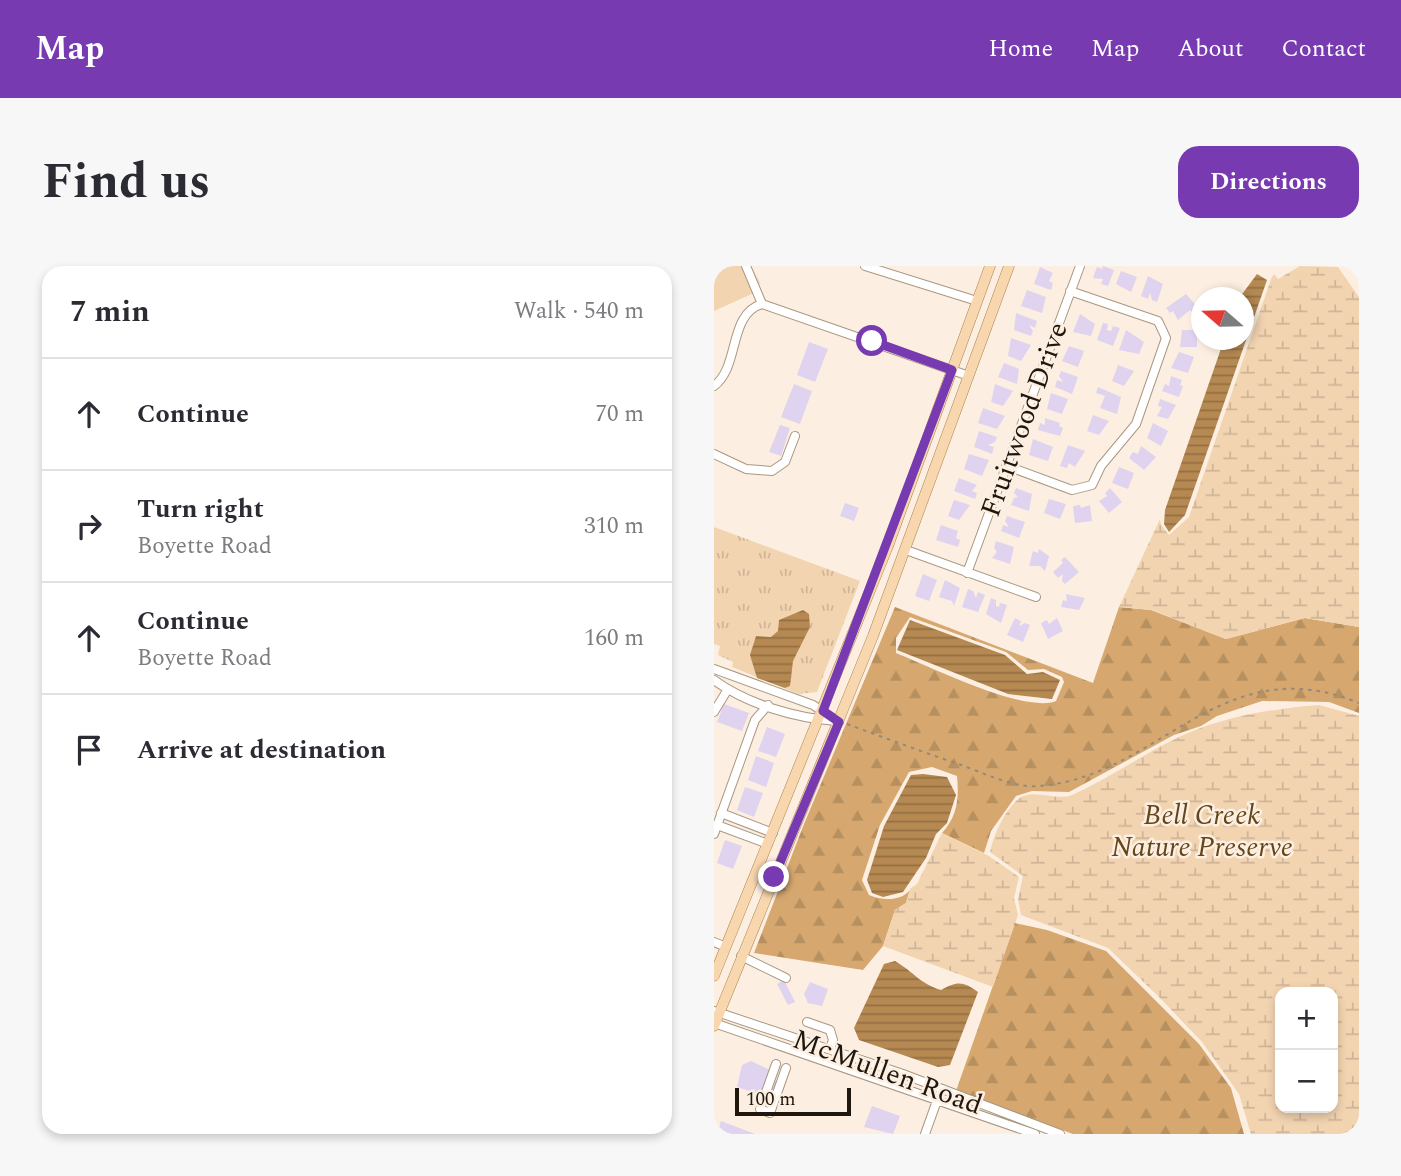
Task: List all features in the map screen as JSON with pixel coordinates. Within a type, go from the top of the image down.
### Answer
[{"type":"main road","points":[[714,1024],[717,1011],[839,722],[906,550],[1009,266]]},
{"type":"main road","points":[[714,976],[821,716],[952,370],[977,301],[986,267]]},
{"type":"street","points":[[746,266],[762,304],[969,376]]},
{"type":"street","points":[[865,266],[977,301]]},
{"type":"street","name":"Fruitwood Drive","points":[[967,573],[1080,266]]},
{"type":"street","points":[[1007,466],[1072,490],[1091,485],[1101,466],[1136,424],[1166,338],[1158,321],[1070,291]]},
{"type":"street","points":[[714,386],[723,376],[746,314],[762,304]]},
{"type":"street","points":[[714,454],[746,469],[772,471],[785,462],[795,436]]},
{"type":"street","points":[[906,550],[1036,597]]},
{"type":"street","points":[[714,668],[839,722]]},
{"type":"street","points":[[714,680],[728,689],[807,719],[821,716]]},
{"type":"street","points":[[714,712],[728,689]]},
{"type":"street","points":[[768,705],[755,720],[716,829],[768,844]]},
{"type":"street","points":[[721,813],[773,833]]},
{"type":"street","points":[[714,942],[726,947]]},
{"type":"street","points":[[741,956],[786,978]]},
{"type":"street","name":"McMullen Road","points":[[717,1011],[830,1049],[1060,1134]]},
{"type":"street","points":[[807,1023],[830,1030],[833,1040],[830,1049]]},
{"type":"street","name":"McMullen Road","points":[[714,1024],[1035,1134]]},
{"type":"street","points":[[762,1110],[781,1066]]},
{"type":"street","points":[[925,1134],[941,1089]]},
{"type":"path","points":[[851,726],[998,778],[1035,786],[1077,780],[1146,747],[1192,718],[1243,696],[1266,691],[1307,690],[1339,695],[1359,704]]},
{"type":"green space","points":[[714,266],[751,266],[760,283],[754,293],[714,311]]},
{"type":"green space","points":[[1300,266],[1338,267],[1359,297],[1359,627],[1305,618],[1226,639],[1152,610],[1119,607],[1160,519],[1169,535],[1189,517],[1247,350],[1254,350],[1254,328],[1271,279],[1274,274],[1278,279]]},
{"type":"green space","points":[[714,527],[860,581],[817,692],[798,694],[732,667],[733,662],[718,655],[720,646],[714,644]]},
{"type":"green space","points":[[895,607],[1093,683],[1119,607],[1151,610],[1226,639],[1305,618],[1359,627],[1359,713],[1329,702],[1262,701],[1217,716],[1201,726],[1174,735],[1069,792],[1032,791],[1016,796],[991,831],[984,853],[942,833],[956,806],[957,776],[932,767],[909,772],[880,825],[862,880],[869,895],[880,898],[897,898],[910,890],[906,903],[895,910],[883,946],[863,970],[754,953],[804,824]],"holes":[[[910,617],[1006,652],[1028,670],[1044,669],[1062,677],[1064,682],[1056,701],[1023,701],[977,687],[896,653],[896,638]]]},
{"type":"green space","name":"Bell Creek Nature Preserve","points":[[1319,705],[1359,716],[1359,1134],[1251,1134],[1239,1094],[1202,1042],[1108,948],[1021,915],[1018,899],[1023,876],[990,852],[1003,818],[1011,806],[1022,797],[1036,794],[1058,797],[1072,795],[1192,731],[1264,712]]},
{"type":"green space","points":[[942,833],[989,856],[1019,877],[1014,898],[1018,915],[993,987],[883,946],[895,910],[906,903],[910,889],[917,884]]},
{"type":"green space","points":[[1015,923],[1047,930],[1106,951],[1199,1044],[1231,1088],[1244,1134],[1073,1134],[956,1091]]},
{"type":"shaded area","points":[[1257,274],[1267,280],[1254,317],[1254,287],[1247,287]]},
{"type":"shaded area","points":[[1221,350],[1243,350],[1185,515],[1169,532],[1164,524],[1165,510]]},
{"type":"shaded area","points":[[803,610],[809,614],[810,627],[793,661],[790,686],[785,688],[757,678],[750,655],[756,636],[771,637],[778,631],[779,620]]},
{"type":"shaded area","points":[[910,620],[1005,655],[1027,674],[1043,672],[1060,680],[1052,699],[1008,694],[897,650]]},
{"type":"shaded area","points":[[911,775],[947,777],[956,795],[947,823],[936,834],[926,858],[903,892],[883,897],[872,893],[867,880],[884,826]]},
{"type":"shaded area","points":[[895,961],[922,981],[941,990],[960,984],[978,992],[950,1065],[938,1067],[859,1040],[854,1028],[884,964]]},
{"type":"building","points":[[1103,266],[1114,270],[1108,286],[1101,284],[1103,279],[1093,278],[1097,267],[1102,269]]},
{"type":"building","points":[[1040,267],[1053,273],[1049,281],[1053,283],[1051,290],[1034,284]]},
{"type":"building","points":[[1121,271],[1137,277],[1131,292],[1116,284]]},
{"type":"building","points":[[1148,276],[1163,284],[1157,302],[1152,300],[1150,293],[1148,299],[1141,296]]},
{"type":"building","points":[[1027,290],[1046,297],[1042,313],[1021,306]]},
{"type":"building","points":[[1186,294],[1191,300],[1191,311],[1178,320],[1173,311],[1170,313],[1166,308]]},
{"type":"building","points":[[1016,313],[1037,321],[1035,328],[1029,325],[1033,331],[1031,336],[1014,330]]},
{"type":"building","points":[[1080,314],[1095,324],[1091,336],[1073,332]]},
{"type":"building","points":[[1103,323],[1108,324],[1107,330],[1111,331],[1113,326],[1120,328],[1113,346],[1097,340]]},
{"type":"building","points":[[1126,330],[1144,342],[1139,354],[1119,350]]},
{"type":"building","points":[[1182,330],[1191,330],[1191,347],[1180,347]]},
{"type":"building","points":[[1011,338],[1031,345],[1021,361],[1008,356]]},
{"type":"building","points":[[809,342],[828,349],[815,382],[797,375]]},
{"type":"building","points":[[1069,346],[1084,351],[1078,367],[1062,361]]},
{"type":"building","points":[[1179,352],[1194,357],[1188,373],[1171,368]]},
{"type":"building","points":[[1004,363],[1019,369],[1017,384],[998,377]]},
{"type":"building","points":[[1118,365],[1134,371],[1124,386],[1112,381]]},
{"type":"building","points":[[1061,371],[1078,377],[1072,394],[1055,387],[1057,380],[1063,382],[1059,376]]},
{"type":"building","points":[[1171,376],[1182,380],[1179,397],[1162,391],[1165,384],[1169,386]]},
{"type":"building","points":[[794,384],[812,391],[800,424],[781,417]]},
{"type":"building","points":[[995,384],[1013,391],[1003,406],[991,402]]},
{"type":"building","points":[[1098,387],[1121,397],[1117,414],[1100,408],[1105,396],[1096,393]]},
{"type":"building","points":[[1051,393],[1068,399],[1062,414],[1047,409]]},
{"type":"building","points":[[1160,399],[1176,405],[1168,419],[1157,416],[1162,407],[1158,406]]},
{"type":"building","points":[[983,408],[1005,416],[997,429],[978,423]]},
{"type":"building","points":[[1093,415],[1109,421],[1099,435],[1087,431]]},
{"type":"building","points":[[1045,418],[1060,423],[1059,426],[1063,428],[1060,436],[1038,430],[1040,423],[1045,425]]},
{"type":"building","points":[[1153,423],[1168,431],[1161,446],[1147,438]]},
{"type":"building","points":[[780,425],[790,428],[781,456],[769,452]]},
{"type":"building","points":[[979,431],[997,437],[995,442],[988,445],[994,447],[992,454],[974,447]]},
{"type":"building","points":[[1033,439],[1053,447],[1048,461],[1029,455]]},
{"type":"building","points":[[1068,445],[1085,451],[1075,467],[1069,463],[1067,468],[1060,466]]},
{"type":"building","points":[[1141,446],[1156,457],[1144,470],[1129,458],[1133,452],[1138,454]]},
{"type":"building","points":[[969,454],[989,460],[982,476],[964,469]]},
{"type":"building","points":[[1119,467],[1134,473],[1128,489],[1112,483]]},
{"type":"building","points":[[959,478],[977,485],[972,491],[977,493],[975,499],[954,491]]},
{"type":"building","points":[[1016,488],[1032,494],[1029,511],[1011,505],[1014,498],[1018,497],[1014,493]]},
{"type":"building","points":[[1110,488],[1122,502],[1109,513],[1099,501],[1107,496],[1105,493]]},
{"type":"building","points":[[1049,499],[1066,504],[1060,519],[1044,513]]},
{"type":"building","points":[[954,500],[970,505],[959,520],[948,516]]},
{"type":"building","points":[[845,503],[859,508],[854,521],[840,516]]},
{"type":"building","points":[[1080,505],[1081,508],[1090,505],[1092,521],[1075,523],[1073,506]]},
{"type":"building","points":[[1007,516],[1025,522],[1019,538],[1001,531],[1003,525],[1009,527],[1005,521]]},
{"type":"building","points":[[941,525],[958,531],[958,547],[936,540]]},
{"type":"building","points":[[996,541],[1014,547],[1010,564],[992,558],[997,552],[994,548]]},
{"type":"building","points":[[1039,549],[1049,556],[1045,571],[1040,566],[1029,566],[1033,551],[1038,553]]},
{"type":"building","points":[[1065,557],[1079,572],[1065,584],[1062,581],[1063,574],[1058,578],[1053,572],[1063,563],[1061,560]]},
{"type":"building","points":[[923,574],[937,580],[929,601],[915,596]]},
{"type":"building","points":[[945,580],[960,588],[954,606],[952,601],[939,597]]},
{"type":"building","points":[[968,589],[973,591],[976,598],[978,592],[985,595],[978,612],[962,607]]},
{"type":"building","points":[[1066,594],[1085,598],[1079,610],[1061,607],[1063,600],[1067,601]]},
{"type":"building","points":[[991,598],[996,600],[996,606],[999,607],[1000,603],[1007,605],[1001,623],[986,614]]},
{"type":"building","points":[[1015,618],[1021,621],[1019,626],[1025,623],[1030,625],[1023,642],[1007,635]]},
{"type":"building","points":[[1057,618],[1063,631],[1048,639],[1041,623],[1047,620],[1049,624]]},
{"type":"building","points":[[724,704],[749,713],[742,731],[717,722]]},
{"type":"building","points":[[767,727],[785,734],[776,757],[758,751]]},
{"type":"building","points":[[756,756],[774,763],[766,787],[748,780]]},
{"type":"building","points":[[745,787],[763,793],[754,817],[737,810]]},
{"type":"building","points":[[725,840],[742,846],[733,869],[717,863]]},
{"type":"building","points":[[784,980],[795,1002],[788,1005],[777,984]]},
{"type":"building","points":[[810,982],[828,989],[822,1006],[808,1003],[804,994]]},
{"type":"building","points":[[751,1061],[770,1070],[767,1078],[784,1084],[779,1097],[763,1091],[761,1095],[737,1087],[742,1065]]},
{"type":"building","points":[[872,1106],[900,1116],[893,1134],[864,1127]]},
{"type":"building","points":[[721,1121],[755,1134],[717,1134]]},
{"type":"route","points":[[774,877],[839,722],[823,711],[888,546],[952,370],[872,341]]}]
